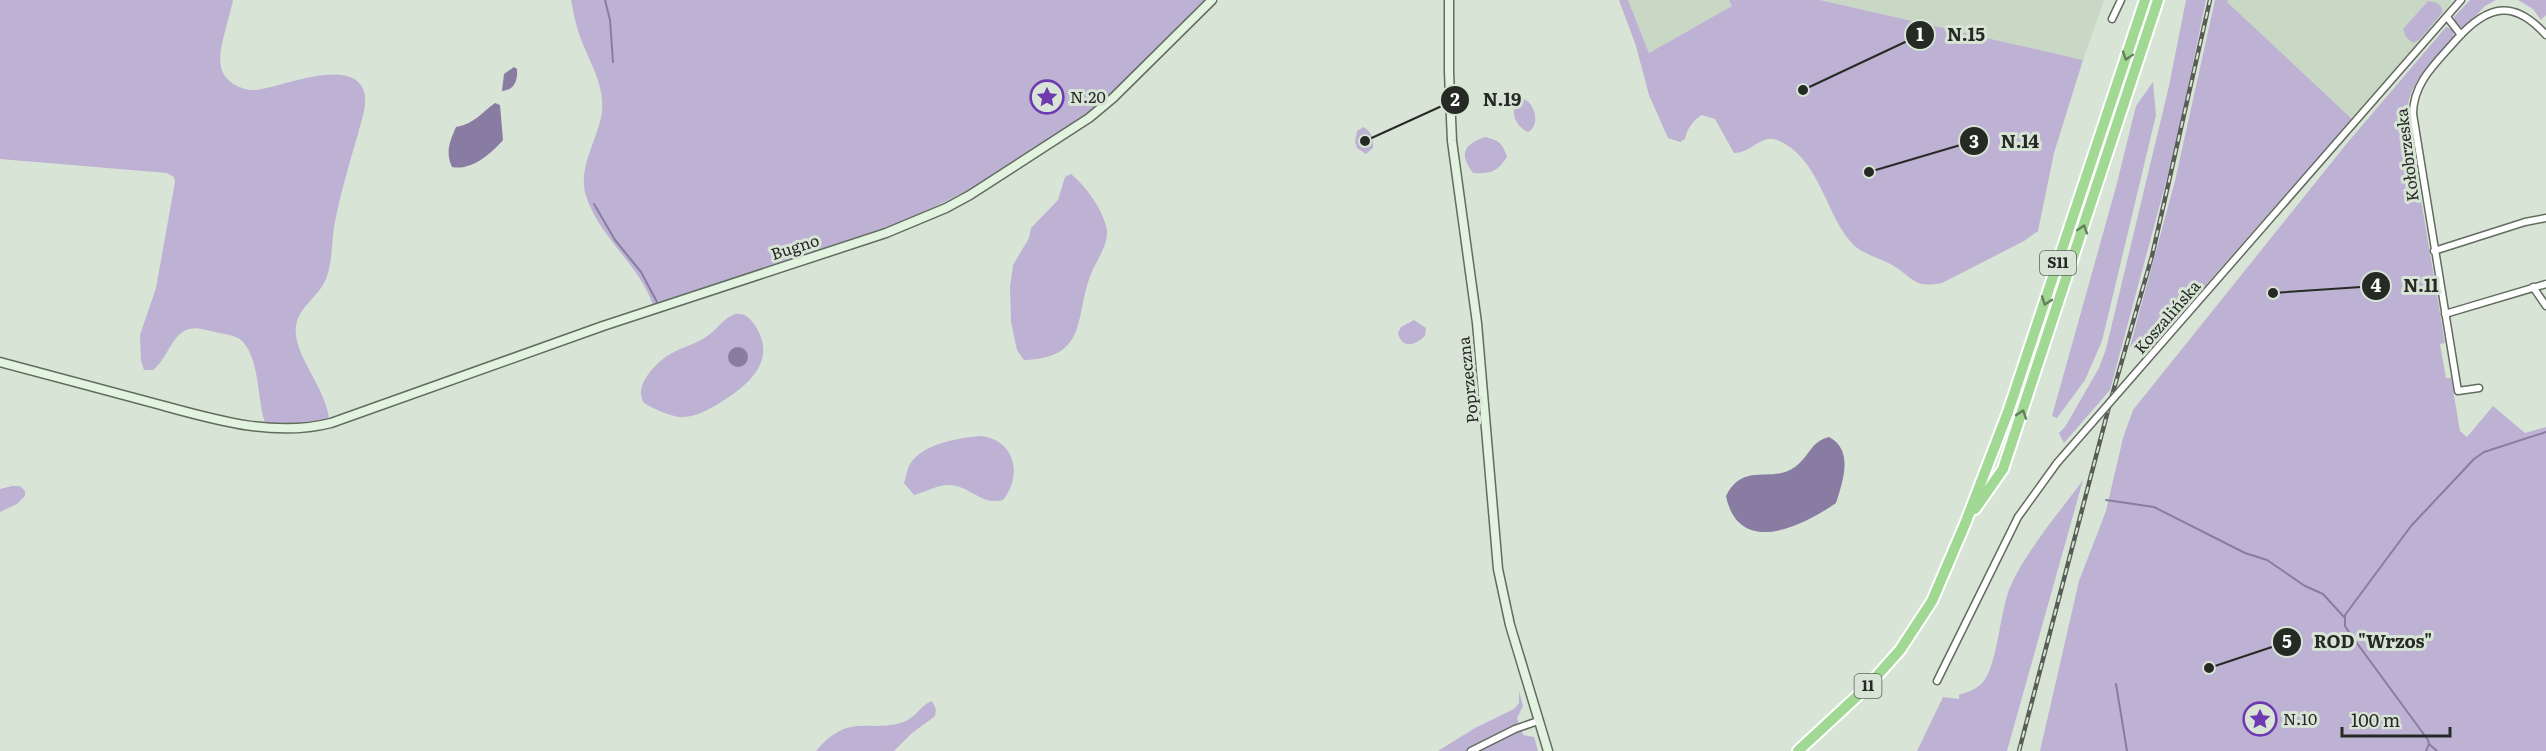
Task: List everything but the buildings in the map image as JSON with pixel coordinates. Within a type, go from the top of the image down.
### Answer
[{"type":"highway","name":"S11","points":[[1965,524],[2008,412],[2145,0]]},
{"type":"highway","name":"S11","points":[[2003,469],[2158,0]]},
{"type":"highway","name":"11","points":[[1798,751],[1867,687],[1900,650],[1927,612],[1965,524],[2003,469]]},
{"type":"street","name":"Bugno","points":[[0,363],[244,425],[286,429],[315,427],[331,423],[603,326],[886,232],[946,208],[1089,118],[1113,98],[1212,0]]},
{"type":"street","name":"Poprzeczna","points":[[1449,0],[1449,90],[1452,141],[1477,323],[1488,432],[1496,550],[1507,614],[1548,751]]},
{"type":"street","points":[[2112,19],[2121,0]]},
{"type":"street","name":"Koszalińska","points":[[1937,681],[2018,517],[2057,463],[2461,0]]},
{"type":"street","name":"Kołobrzeska","points":[[2479,388],[2458,391],[2413,109],[2415,96],[2423,78],[2483,11],[2495,3]]},
{"type":"street","points":[[2532,12],[2546,35]]},
{"type":"street","points":[[2447,17],[2461,35]]},
{"type":"street","points":[[2434,251],[2525,222],[2546,218]]},
{"type":"street","points":[[2445,314],[2546,284]]},
{"type":"street","points":[[2533,287],[2546,306]]},
{"type":"street","points":[[1471,751],[1515,729],[1538,721]]},
{"type":"shaded area","points":[[0,0],[233,0],[220,60],[223,72],[234,84],[245,89],[256,90],[313,77],[344,75],[355,80],[363,89],[364,112],[336,215],[329,270],[320,289],[301,312],[296,326],[299,348],[322,395],[329,419],[287,425],[265,423],[252,357],[241,340],[232,336],[200,329],[188,329],[175,339],[153,370],[144,370],[141,361],[140,335],[156,288],[174,177],[167,173],[0,159]]},
{"type":"shaded area","points":[[571,0],[1206,0],[1146,62],[1108,97],[1057,136],[972,188],[884,228],[653,305],[638,276],[600,225],[586,196],[584,174],[600,121],[602,100],[597,78],[580,37]]},
{"type":"shaded area","points":[[1619,0],[1628,0],[1649,53],[1732,6],[1729,0],[1820,0],[2083,60],[2054,153],[2038,231],[2024,241],[1942,283],[1927,285],[1917,282],[1891,264],[1860,250],[1849,240],[1811,170],[1791,147],[1771,139],[1745,151],[1734,153],[1715,119],[1702,115],[1691,125],[1685,139],[1680,142],[1668,138],[1649,95],[1636,46]]},
{"type":"shaded area","points":[[1628,0],[1743,0],[1649,53]]},
{"type":"shaded area","points":[[1820,0],[2104,0],[2083,60]]},
{"type":"shaded area","points":[[2186,0],[2206,0],[2177,141],[2110,390],[2064,443],[2059,433],[2065,427],[2099,368],[2106,349],[2169,86]]},
{"type":"shaded area","points":[[2215,0],[2228,0],[2227,2],[2352,119],[2146,353],[2130,347],[2175,181]]},
{"type":"shaded area","points":[[2228,0],[2452,0],[2440,19],[2352,119],[2226,2]]},
{"type":"shaded area","points":[[2470,0],[2496,0],[2485,6],[2464,28],[2458,26],[2454,17]]},
{"type":"shaded area","points":[[2518,0],[2546,0],[2546,17],[2545,15],[2541,20],[2533,9]]},
{"type":"shaded area","points":[[2428,1],[2437,3],[2442,8],[2442,13],[2419,40],[2413,43],[2406,37],[2403,29]]},
{"type":"shaded area","points":[[2446,27],[2453,30],[2454,38],[2416,82],[2408,104],[2407,116],[2445,343],[2440,344],[2446,378],[2451,378],[2460,431],[2467,437],[2493,406],[2525,433],[2546,427],[2546,751],[2040,751],[2079,581],[2106,511],[2123,438],[2133,410],[2348,142]]},
{"type":"shaded area","points":[[514,67],[517,69],[516,81],[510,89],[502,91],[504,74]]},
{"type":"shaded area","points":[[2153,82],[2156,115],[2102,341],[2085,380],[2057,418],[2052,416],[2116,187],[2136,106]]},
{"type":"shaded area","points":[[1521,98],[1530,103],[1535,113],[1535,124],[1528,132],[1519,125],[1514,116],[1515,106]]},
{"type":"shaded area","points":[[495,103],[500,105],[503,140],[487,156],[473,164],[459,168],[452,167],[449,151],[456,127],[473,121]]},
{"type":"shaded area","points":[[1363,127],[1370,133],[1373,141],[1373,148],[1366,154],[1357,148],[1355,142],[1357,131]]},
{"type":"shaded area","points":[[1485,137],[1499,143],[1504,148],[1507,157],[1493,171],[1473,173],[1466,160],[1466,151],[1472,143]]},
{"type":"shaded area","points":[[1071,174],[1088,192],[1098,208],[1107,231],[1106,242],[1091,274],[1076,332],[1069,343],[1060,352],[1024,360],[1017,350],[1011,322],[1010,287],[1013,265],[1029,238],[1031,228],[1058,200],[1065,177]]},
{"type":"shaded area","points":[[735,314],[748,317],[761,337],[763,350],[761,361],[749,381],[718,404],[689,416],[670,415],[644,403],[641,397],[643,383],[656,365],[672,353],[706,337]]},
{"type":"shaded area","points":[[1414,320],[1426,328],[1425,336],[1413,344],[1405,344],[1398,333],[1401,327]]},
{"type":"shaded area","points":[[734,347],[742,347],[748,353],[748,361],[742,367],[734,367],[728,361],[728,353]]},
{"type":"shaded area","points":[[981,436],[1002,444],[1012,460],[1013,480],[1003,500],[989,500],[950,485],[936,487],[914,495],[904,483],[910,464],[924,451],[952,440]]},
{"type":"shaded area","points":[[1829,437],[1842,450],[1844,458],[1843,476],[1836,503],[1807,520],[1774,531],[1758,532],[1744,526],[1733,515],[1726,496],[1733,485],[1749,476],[1786,472],[1800,463],[1818,442]]},
{"type":"shaded area","points":[[2083,480],[2007,751],[1917,751],[1943,697],[1959,699],[1959,695],[1978,687],[1988,674],[2006,600],[2015,577]]},
{"type":"shaded area","points":[[20,486],[25,491],[25,496],[17,504],[0,512],[0,489]]},
{"type":"shaded area","points":[[1519,691],[1523,706],[1517,718],[1523,735],[1534,737],[1538,751],[1438,751],[1475,728],[1514,709],[1519,703]]},
{"type":"shaded area","points":[[932,701],[936,709],[935,716],[911,734],[894,751],[816,751],[840,731],[850,727],[893,725],[906,721]]},
{"type":"waterway","points":[[605,0],[610,20],[613,62]]},
{"type":"waterway","points":[[594,204],[615,240],[641,272],[657,302]]},
{"type":"waterway","points":[[2426,751],[2428,740],[2345,626],[2345,615],[2411,526],[2474,459],[2484,452],[2546,432]]},
{"type":"waterway","points":[[2106,500],[2154,507],[2245,553],[2267,560],[2305,586],[2323,594],[2344,617]]},
{"type":"waterway","points":[[2116,684],[2127,751]]},
{"type":"waterway","points":[[2429,744],[2437,751]]},
{"type":"railway","points":[[2019,751],[2111,399],[2152,256],[2210,0]]},
{"type":"place","name":"N.15","points":[[1803,90]]},
{"type":"place","name":"N.20","points":[[1047,97]]},
{"type":"place","name":"N.19","points":[[1365,141]]},
{"type":"place","name":"N.14","points":[[1869,172]]},
{"type":"place","name":"N.11","points":[[2273,293]]},
{"type":"place","name":"ROD \"Wrzos\"","points":[[2209,668]]},
{"type":"place","name":"N.10","points":[[2260,719]]}]
